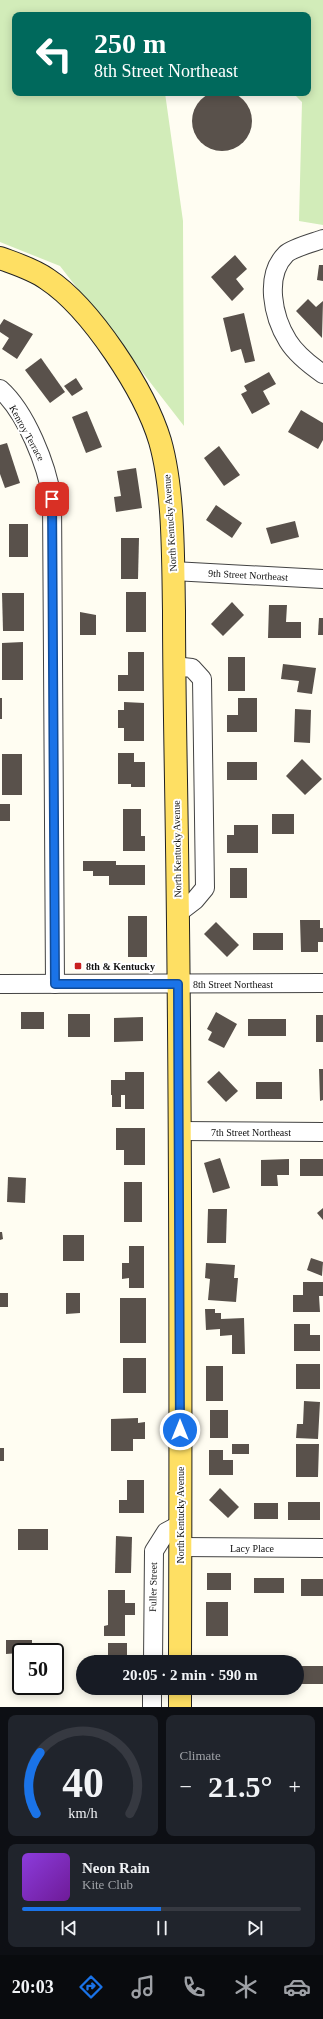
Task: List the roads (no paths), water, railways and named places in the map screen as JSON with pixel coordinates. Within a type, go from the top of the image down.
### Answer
[{"type":"main road","name":"North Kentucky Avenue","points":[[0,258],[24,267],[48,280],[88,318],[109,346],[134,383],[159,438],[169,487],[173,571],[178,913],[181,1524],[180,1655]]},
{"type":"main road","points":[[180,1695],[180,1707]]},
{"type":"street","points":[[323,239],[286,254],[276,272],[272,296],[278,322],[288,341],[306,362],[323,374]]},
{"type":"street","name":"Kenroy Terrace","points":[[0,389],[21,416],[35,443],[46,467],[52,499],[55,984]]},
{"type":"street","name":"9th Street Northeast","points":[[173,571],[323,579]]},
{"type":"street","name":"North Kentucky Avenue","points":[[174,666],[192,668],[202,678],[204,776],[205,888],[195,900],[178,913]]},
{"type":"street","name":"8th Street Northeast","points":[[0,984],[323,983]]},
{"type":"street","name":"7th Street Northeast","points":[[179,1131],[323,1132]]},
{"type":"street","name":"Fuller Street","points":[[152,1655],[154,1551],[166,1532],[181,1524]]},
{"type":"street","name":"Lacy Place","points":[[180,1547],[323,1548]]},
{"type":"street","points":[[152,1695],[152,1707]]},
{"type":"place","name":"8th & Kentucky","points":[[78,966]]}]
